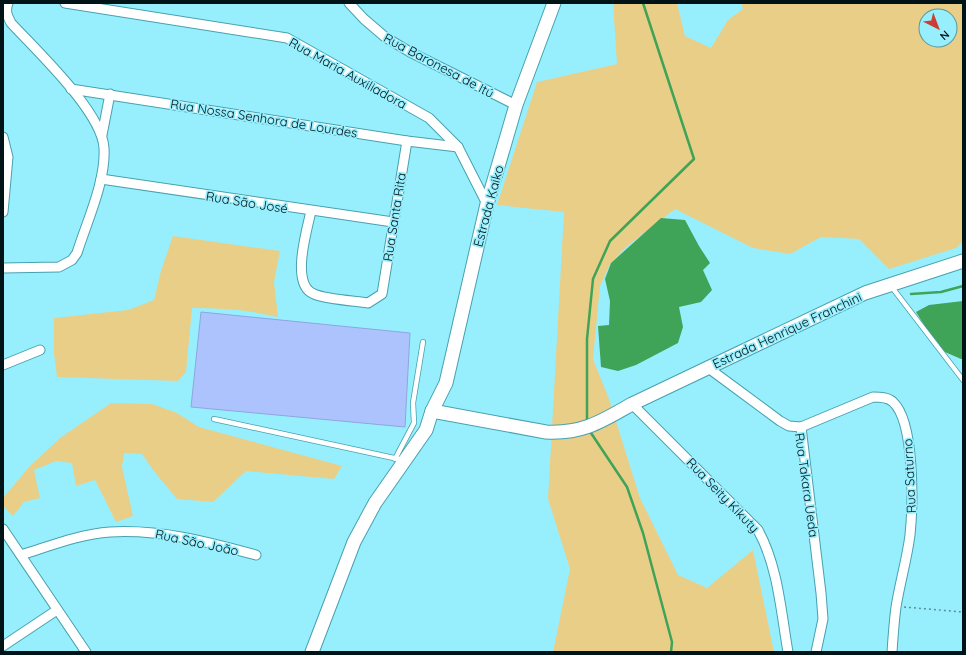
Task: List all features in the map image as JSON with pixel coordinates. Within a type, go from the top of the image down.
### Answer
[{"type":"street","points":[[3,268],[59,267],[67,264],[77,253],[101,180],[104,149],[102,135],[96,122],[71,89],[11,23],[6,15],[8,3]]},
{"type":"street","name":"Rua Maria Auxiliadora","points":[[65,3],[287,38],[429,118],[458,147],[487,204]]},
{"type":"street","name":"Rua Baronesa de Itú","points":[[349,3],[364,19],[385,37],[516,105]]},
{"type":"street","name":"Estrada Kaiko","points":[[312,652],[354,542],[400,460],[426,430],[432,411],[446,383],[487,204],[516,105],[554,3]]},
{"type":"street","name":"Rua Nossa Senhora de Lourdes","points":[[71,89],[407,141],[458,147]]},
{"type":"street","points":[[102,135],[110,94]]},
{"type":"street","points":[[3,137],[8,157],[3,212]]},
{"type":"street","name":"Rua Santa Rita","points":[[311,211],[301,270],[302,282],[306,288],[314,294],[368,303],[382,294],[407,141]]},
{"type":"street","name":"Rua São José","points":[[101,180],[393,222]]},
{"type":"street","name":"Estrada Henrique Franchini","points":[[432,411],[546,432],[561,432],[593,426],[632,404],[841,303],[865,293],[963,261]]},
{"type":"street","points":[[3,365],[40,350]]},
{"type":"street","name":"Rua Takara Ueda","points":[[707,368],[780,421],[789,426],[801,427],[823,619],[816,652]]},
{"type":"street","name":"Rua Saturno","points":[[801,427],[849,406],[873,398],[889,399],[899,410],[907,432],[912,498],[908,543],[896,606],[892,652]]},
{"type":"street","name":"Rua Seity Kikuty","points":[[632,404],[758,530],[766,544],[778,590],[788,652]]},
{"type":"street","points":[[3,529],[86,652]]},
{"type":"street","name":"Rua São João","points":[[21,555],[79,537],[109,532],[154,532],[200,540],[256,555]]},
{"type":"street","points":[[3,646],[57,610]]},
{"type":"lane","points":[[890,285],[963,380]]},
{"type":"lane","points":[[214,419],[400,460],[414,422],[413,404],[423,342]]},
{"type":"path","points":[[896,606],[963,612]]},
{"type":"shaded area","points":[[613,3],[677,3],[685,36],[711,48],[728,20],[743,9],[741,3],[963,3],[963,241],[956,248],[889,269],[859,239],[821,237],[790,254],[753,248],[675,209],[626,247],[610,264],[600,286],[593,359],[609,399],[640,498],[678,575],[707,588],[753,550],[774,652],[553,652],[570,569],[548,499],[564,212],[497,205],[537,82],[617,64]]},
{"type":"shaded area","points":[[661,218],[685,220],[710,263],[703,270],[712,290],[701,302],[679,307],[683,327],[678,343],[636,365],[618,371],[601,367],[598,326],[609,325],[610,301],[605,279],[611,263]]},
{"type":"shaded area","points":[[173,236],[280,251],[274,282],[278,317],[236,310],[192,308],[186,372],[178,381],[57,377],[54,353],[54,318],[128,310],[154,300],[161,271]]},
{"type":"shaded area","points":[[963,301],[963,359],[961,359],[945,352],[929,333],[916,312],[929,305]]},
{"type":"shaded area","points":[[111,403],[152,404],[177,413],[199,427],[342,466],[334,479],[246,471],[213,502],[177,499],[142,454],[124,453],[122,467],[133,516],[116,522],[95,480],[76,486],[72,463],[56,461],[34,470],[40,498],[24,502],[13,516],[3,506],[3,498],[29,467],[60,438]]},
{"type":"building","points":[[201,312],[410,333],[405,427],[191,407]]},
{"type":"waterway","points":[[587,423],[587,339],[593,279],[610,241],[694,159],[643,3]]},
{"type":"waterway","points":[[911,294],[941,292],[963,286]]},
{"type":"waterway","points":[[589,430],[627,487],[643,533],[672,642],[671,652]]}]
